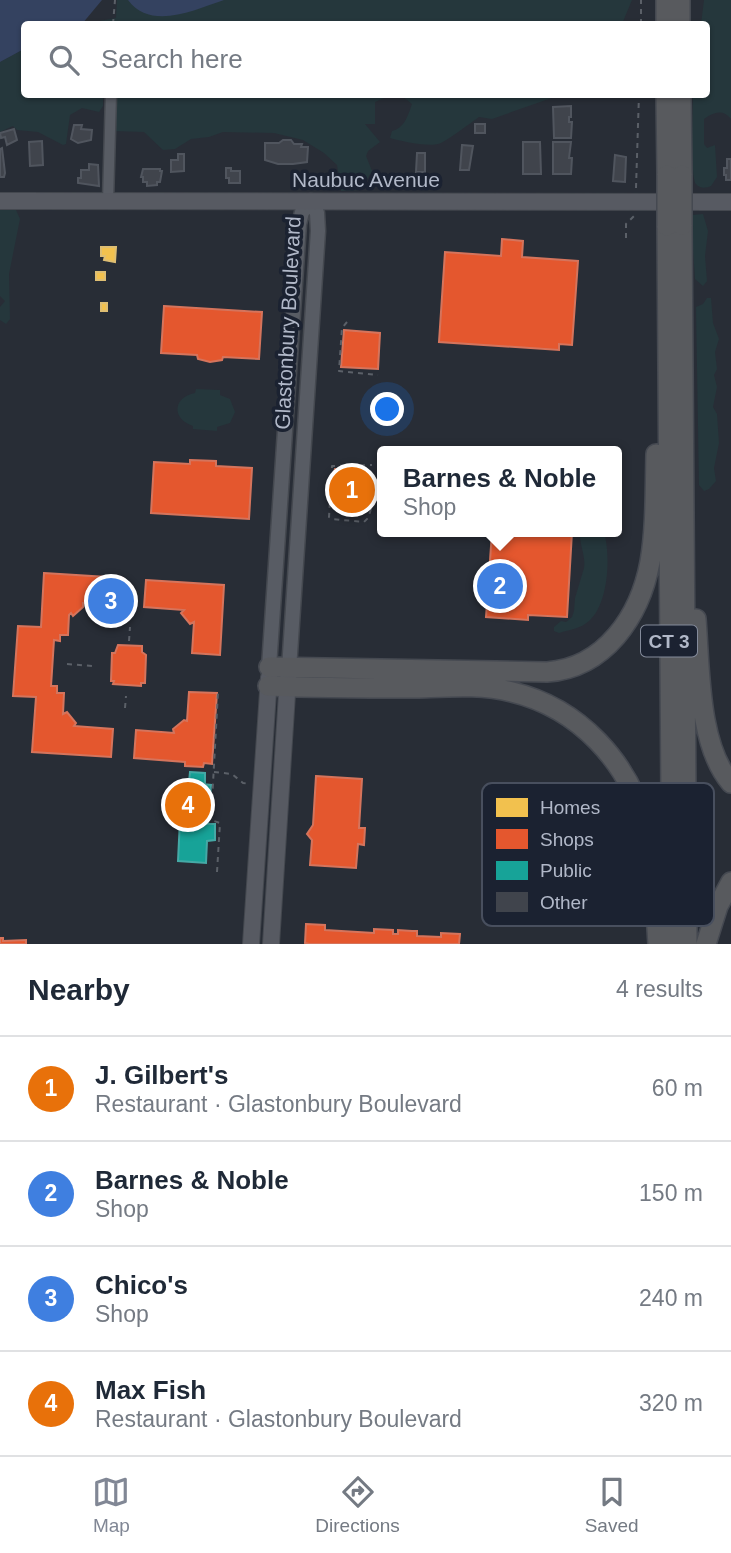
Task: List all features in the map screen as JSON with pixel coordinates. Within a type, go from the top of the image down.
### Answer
[{"type":"highway","points":[[666,0],[666,21]]},
{"type":"highway","points":[[680,0],[680,21]]},
{"type":"highway","name":"CT 3","points":[[666,98],[674,175],[684,509],[686,783]]},
{"type":"highway","name":"CT 3","points":[[674,175],[681,98]]},
{"type":"highway","name":"CT 3","points":[[671,783],[668,339],[675,225]]},
{"type":"highway","points":[[278,677],[552,671],[582,663],[608,647],[621,632],[633,611],[644,586],[650,562],[660,372],[668,339]]},
{"type":"highway","points":[[684,509],[692,535],[697,627],[707,727],[715,759],[731,783]]},
{"type":"highway","points":[[278,677],[498,689],[538,701],[575,721],[597,740],[629,783]]},
{"type":"highway","points":[[714,916],[731,882]]},
{"type":"highway","points":[[656,926],[658,944]]},
{"type":"highway","name":"CT 3","points":[[672,926],[672,944]]},
{"type":"highway","name":"CT 3","points":[[687,926],[687,944]]},
{"type":"highway","points":[[706,944],[711,926]]},
{"type":"main road","name":"Naubuc Avenue","points":[[0,201],[731,202]]},
{"type":"main road","name":"Glastonbury Boulevard","points":[[251,944],[278,677]]},
{"type":"main road","name":"Glastonbury Boulevard","points":[[271,944],[278,677]]},
{"type":"main road","points":[[255,886],[274,888]]},
{"type":"street","points":[[108,201],[111,98]]},
{"type":"street","name":"Glastonbury Boulevard","points":[[311,201],[317,213],[318,225],[305,425],[278,677],[286,406],[299,225],[303,212],[311,201]]},
{"type":"street","points":[[286,406],[306,407]]},
{"type":"street","points":[[285,424],[305,425]]},
{"type":"path","points":[[113,21],[115,0]]},
{"type":"path","points":[[641,0],[641,21]]},
{"type":"path","points":[[626,238],[626,224],[635,215],[639,98]]},
{"type":"path","points":[[348,323],[342,328],[340,371],[378,375]]},
{"type":"path","points":[[371,509],[364,522],[329,517],[333,465],[372,465]]},
{"type":"path","points":[[129,641],[130,627]]},
{"type":"path","points":[[67,664],[92,666]]},
{"type":"path","points":[[217,872],[220,823],[211,820],[218,692]]},
{"type":"path","points":[[125,708],[126,696]]},
{"type":"path","points":[[213,772],[232,774],[243,783],[250,784]]},
{"type":"shaded area","points":[[117,0],[632,0],[623,21],[99,21],[116,18]]},
{"type":"shaded area","points":[[704,0],[731,0],[731,119],[718,113],[704,119],[704,144],[707,148],[715,145],[717,177],[711,186],[703,188],[696,184],[694,179],[692,142],[693,98],[710,98],[710,21],[701,21]]},
{"type":"shaded area","points":[[21,51],[21,98],[103,98],[103,106],[99,112],[82,108],[70,115],[66,144],[63,145],[38,132],[17,130],[13,126],[0,132],[0,62]]},
{"type":"shaded area","points":[[114,98],[384,98],[375,102],[375,124],[365,124],[380,142],[368,151],[366,156],[372,171],[361,190],[341,191],[337,165],[324,153],[303,140],[274,133],[223,132],[191,139],[175,149],[163,150],[144,132],[113,131]]},
{"type":"shaded area","points":[[405,98],[552,98],[492,119],[479,117],[441,143],[430,145],[390,138],[392,131],[400,127],[405,120],[412,104]]},
{"type":"shaded area","points":[[0,210],[16,210],[20,219],[9,274],[10,319],[6,324],[0,320],[0,307],[5,301],[0,296]]},
{"type":"shaded area","points":[[703,214],[708,231],[705,256],[707,281],[703,286],[695,279],[691,220],[692,215]]},
{"type":"shaded area","points":[[707,298],[711,298],[713,323],[719,339],[715,352],[717,369],[714,375],[717,387],[713,407],[717,414],[719,443],[714,468],[716,481],[704,491],[699,485],[696,307],[703,304]]},
{"type":"shaded area","points":[[196,389],[220,390],[220,395],[230,399],[235,412],[230,423],[217,427],[217,431],[193,429],[193,426],[181,418],[178,414],[179,403],[195,393]]},
{"type":"shaded area","points":[[580,537],[605,537],[607,568],[603,595],[593,617],[585,624],[559,633],[554,631],[554,627],[572,617],[584,568]]},
{"type":"water","points":[[0,0],[102,0],[84,21],[21,21],[21,51],[0,62]]},
{"type":"water","points":[[128,0],[224,0],[187,13],[161,16],[137,9]]},
{"type":"building: Homes","points":[[101,247],[116,247],[115,262],[104,260]]},
{"type":"building: Homes","points":[[96,272],[105,272],[105,280],[96,280]]},
{"type":"building: Homes","points":[[101,303],[107,303],[107,311],[101,311]]},
{"type":"building: Shops","points":[[502,239],[523,241],[522,257],[578,261],[572,345],[559,344],[559,350],[439,342],[445,252],[501,256]]},
{"type":"building: Shops","points":[[164,306],[262,312],[259,359],[223,357],[222,360],[210,362],[198,359],[197,355],[161,353]]},
{"type":"building: Shops","points":[[344,330],[380,333],[378,369],[341,367]]},
{"type":"building: Shops","points":[[190,460],[216,461],[216,466],[252,468],[249,519],[151,513],[154,462],[190,464]]},
{"type":"building: Shops","points":[[335,469],[371,474],[366,505],[333,503]]},
{"type":"building: Shops","points":[[492,537],[572,537],[567,617],[528,615],[528,620],[486,617]]},
{"type":"building: Shops","points":[[44,573],[123,578],[121,606],[83,603],[83,607],[73,616],[71,613],[69,615],[68,635],[60,635],[60,641],[54,640],[51,686],[57,686],[57,693],[64,693],[63,714],[67,712],[76,723],[74,726],[113,729],[111,757],[32,752],[36,697],[13,696],[18,626],[41,627]]},
{"type":"building: Shops","points":[[146,580],[224,585],[220,655],[192,653],[194,622],[190,624],[181,613],[184,610],[144,607]]},
{"type":"building: Shops","points":[[118,645],[142,646],[142,652],[146,655],[145,683],[141,683],[141,686],[113,684],[114,681],[111,681],[112,653],[115,653]]},
{"type":"building: Shops","points":[[189,692],[217,693],[212,764],[204,763],[203,767],[185,766],[185,762],[134,758],[136,730],[174,733],[173,729],[184,720],[187,721]]},
{"type":"building: Shops","points":[[316,776],[362,779],[359,828],[365,828],[364,845],[358,844],[356,868],[310,865],[312,840],[307,834],[313,825]]},
{"type":"building: Shops","points":[[306,924],[325,925],[325,930],[374,933],[374,929],[393,930],[393,934],[398,934],[398,930],[417,931],[417,936],[441,937],[441,933],[460,934],[459,944],[309,944],[305,943]]},
{"type":"building: Shops","points":[[0,938],[3,938],[3,941],[26,940],[26,944],[0,944]]},
{"type":"building: Public","points":[[190,772],[205,773],[205,783],[202,784],[211,785],[208,824],[215,824],[215,840],[207,841],[206,863],[178,861],[183,783],[192,783],[189,782]]},
{"type":"building: Other","points":[[571,106],[571,138],[554,138],[553,107]]},
{"type":"building: Other","points":[[475,124],[485,124],[485,133],[475,133]]},
{"type":"building: Other","points":[[74,125],[82,125],[81,129],[92,130],[91,140],[78,143],[71,139]]},
{"type":"building: Other","points":[[14,129],[17,140],[7,145],[5,137],[1,138],[0,133]]},
{"type":"building: Other","points":[[291,140],[294,144],[302,144],[301,147],[308,147],[307,162],[278,164],[265,160],[265,143],[279,143]]},
{"type":"building: Other","points":[[42,141],[43,165],[30,166],[29,142]]},
{"type":"building: Other","points":[[523,142],[540,142],[541,174],[523,174]]},
{"type":"building: Other","points":[[553,142],[571,142],[571,174],[553,174]]},
{"type":"building: Other","points":[[462,145],[473,146],[469,170],[460,170]]},
{"type":"building: Other","points":[[2,148],[5,173],[4,177],[0,177],[0,149]]},
{"type":"building: Other","points":[[417,153],[425,153],[425,172],[416,172]]},
{"type":"building: Other","points":[[178,154],[184,154],[184,171],[171,172],[171,160],[178,160]]},
{"type":"building: Other","points":[[615,155],[626,157],[625,182],[613,181]]},
{"type":"building: Other","points":[[727,159],[731,159],[731,180],[726,180],[724,175]]},
{"type":"building: Other","points":[[89,164],[98,165],[99,186],[78,183],[81,170],[89,170]]},
{"type":"building: Other","points":[[226,168],[240,171],[240,183],[229,183]]},
{"type":"building: Other","points":[[143,169],[160,169],[160,182],[147,186],[147,182],[143,182],[141,177]]},
{"type":"place","name":"J. Gilbert's","points":[[352,490]]},
{"type":"place","name":"Barnes & Noble","points":[[500,586]]},
{"type":"place","name":"Chico's","points":[[111,601]]},
{"type":"place","name":"Max Fish","points":[[188,805]]}]
